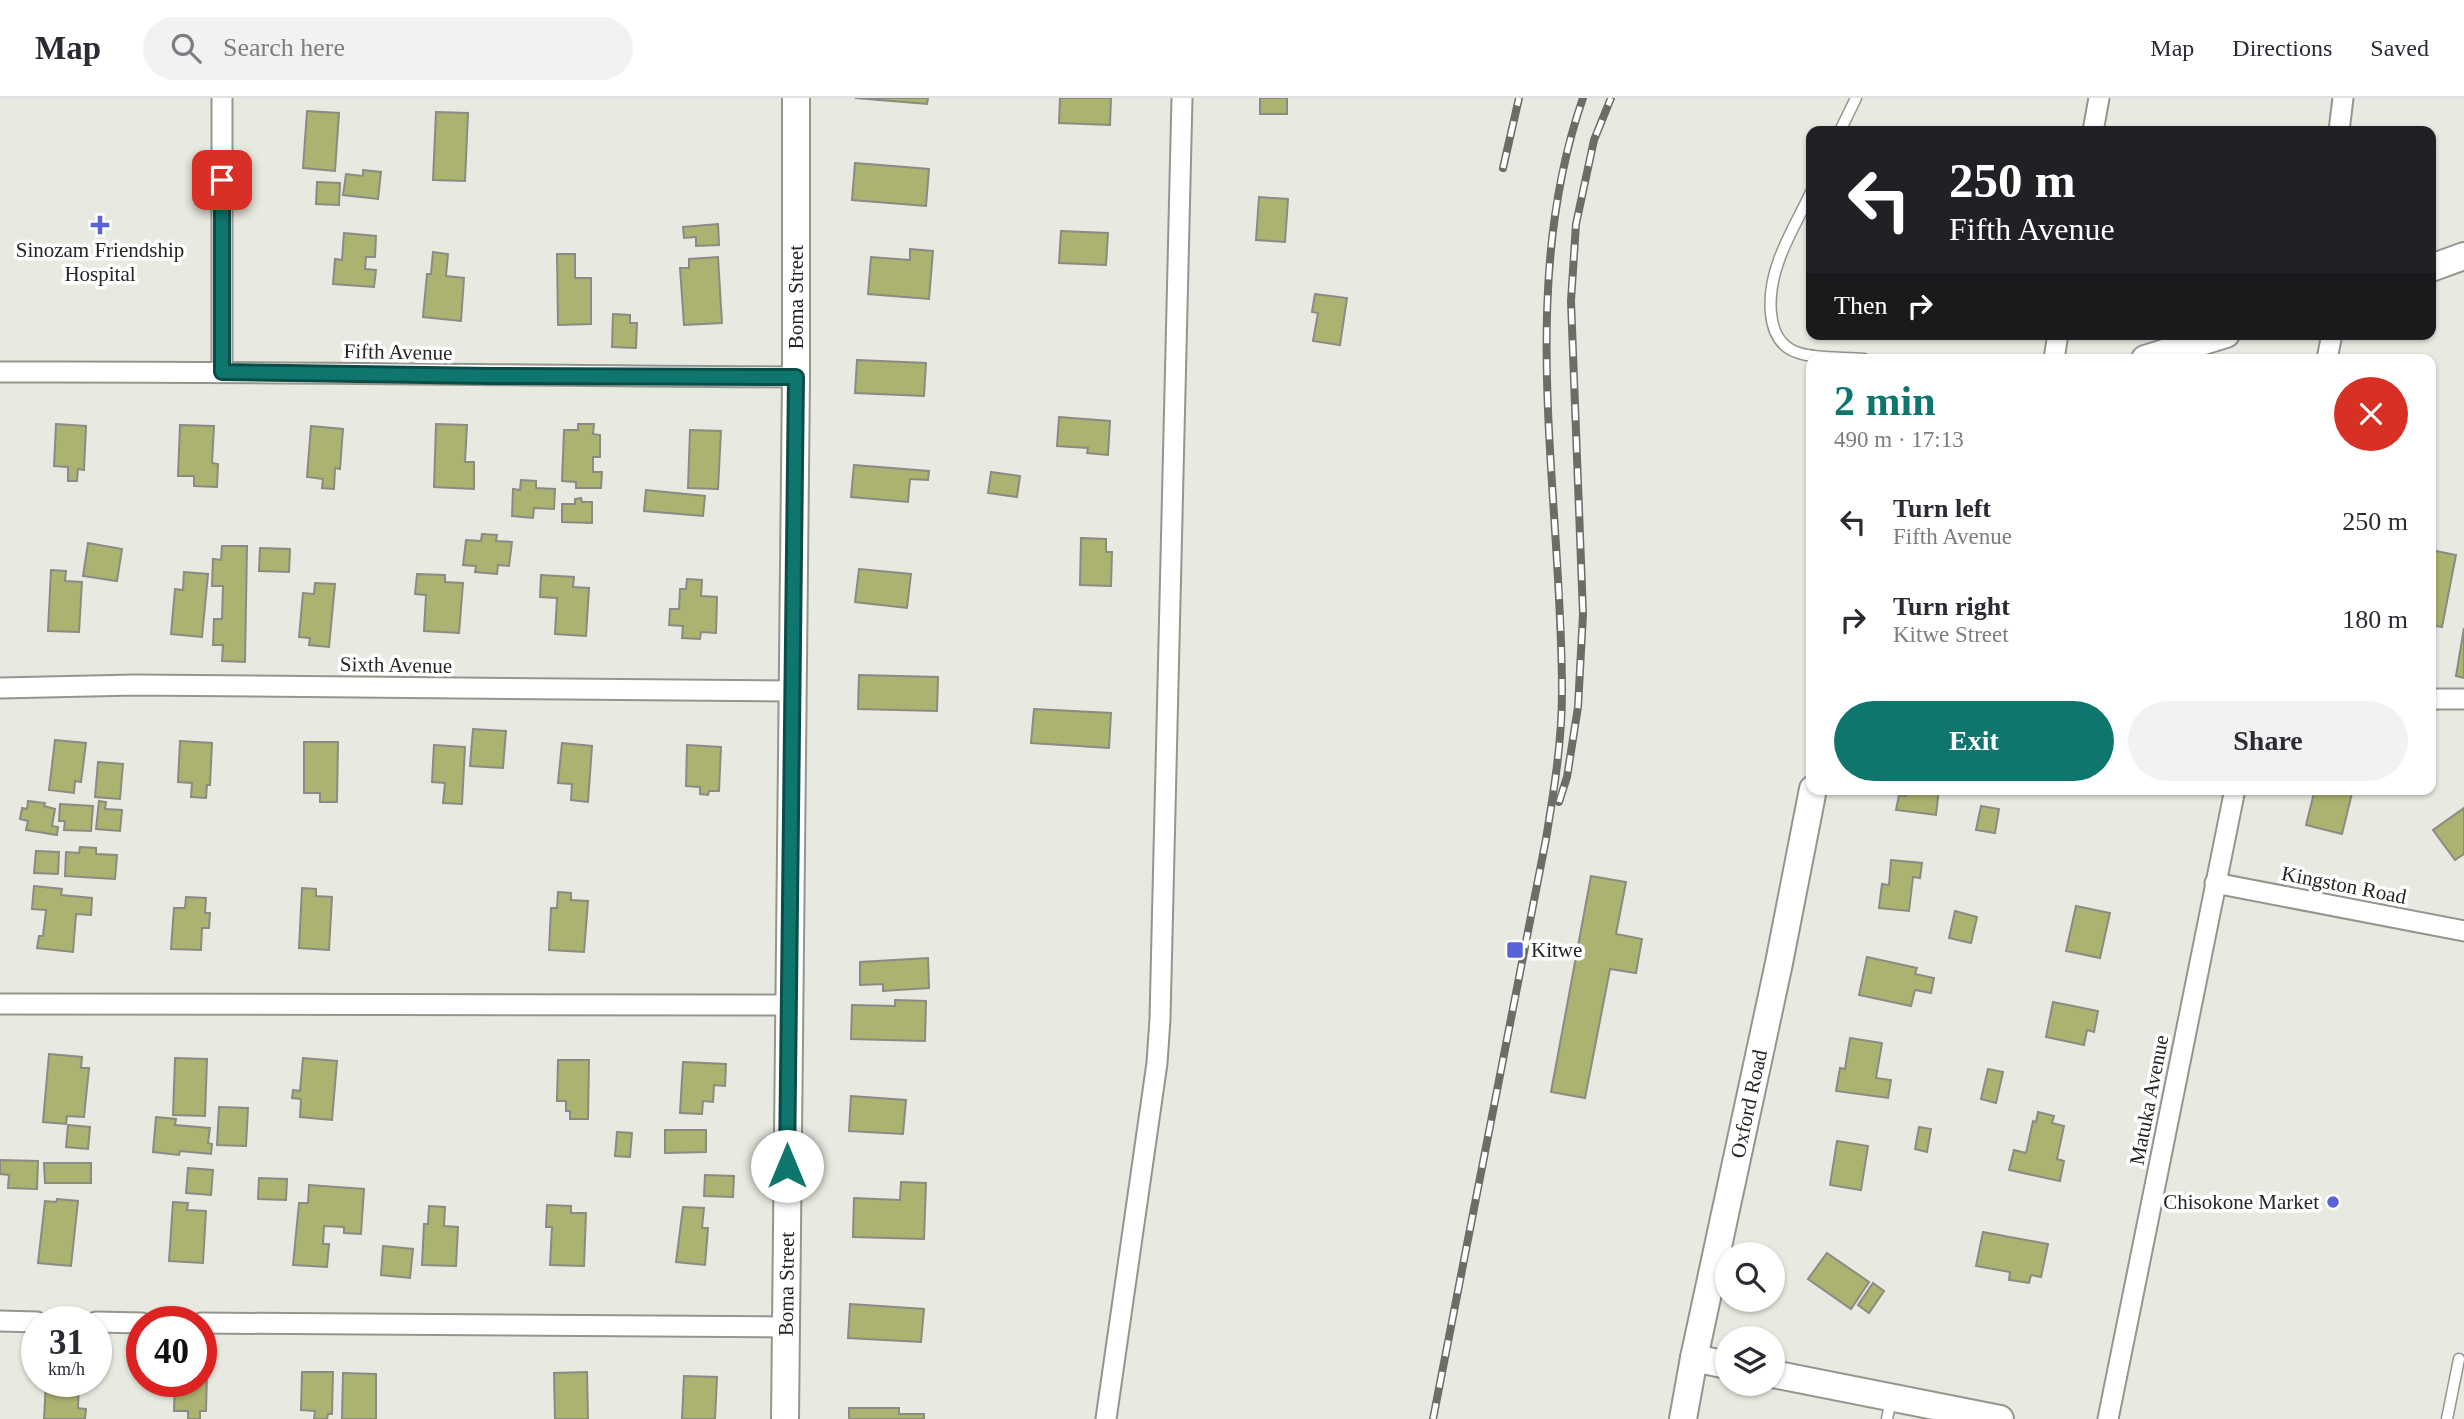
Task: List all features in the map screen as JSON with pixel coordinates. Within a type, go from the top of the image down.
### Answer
[{"type":"street","points":[[222,98],[222,372]]},
{"type":"street","name":"Boma Street","points":[[785,1419],[796,377],[796,98]]},
{"type":"street","points":[[1106,1419],[1155,1077],[1160,1019],[1182,98]]},
{"type":"street","points":[[2094,126],[2099,98]]},
{"type":"street","points":[[2340,126],[2343,98]]},
{"type":"street","points":[[2436,266],[2464,256]]},
{"type":"street","points":[[2161,354],[2207,340]]},
{"type":"street","name":"Fifth Avenue","points":[[0,372],[796,377]]},
{"type":"street","name":"Sixth Avenue","points":[[0,688],[135,685],[791,691]]},
{"type":"street","points":[[2436,699],[2464,699]]},
{"type":"street","name":"Oxford Road","points":[[1683,1419],[1812,795]]},
{"type":"street","name":"Matuka Avenue","points":[[2108,1419],[2234,795]]},
{"type":"street","name":"Kingston Road","points":[[2216,883],[2464,930]]},
{"type":"street","points":[[0,1004],[789,1005]]},
{"type":"street","points":[[0,1321],[21,1322]]},
{"type":"street","points":[[217,1323],[786,1327]]},
{"type":"street","points":[[1694,1358],[1715,1362]]},
{"type":"street","points":[[1785,1378],[1889,1408],[2000,1419]]},
{"type":"lane","points":[[1842,126],[1856,98]]},
{"type":"lane","points":[[1806,203],[1778,262],[1771,301],[1772,326],[1781,344],[1806,354]]},
{"type":"lane","points":[[2447,1419],[2459,1359]]},
{"type":"building","points":[[855,98],[928,98],[927,104]]},
{"type":"building","points":[[1060,98],[1111,98],[1110,125],[1059,123]]},
{"type":"building","points":[[1260,98],[1287,98],[1287,114],[1260,114]]},
{"type":"building","points":[[307,111],[339,113],[335,171],[303,168]]},
{"type":"building","points":[[436,112],[468,113],[465,181],[433,180]]},
{"type":"building","points":[[855,163],[929,169],[926,206],[852,200]]},
{"type":"building","points":[[363,170],[381,172],[378,199],[343,195],[346,174],[363,176]]},
{"type":"building","points":[[317,182],[340,183],[339,205],[316,204]]},
{"type":"building","points":[[1259,197],[1288,199],[1285,242],[1256,240]]},
{"type":"building","points":[[718,224],[719,245],[696,246],[696,237],[684,238],[683,227]]},
{"type":"building","points":[[1061,231],[1108,233],[1106,265],[1059,263]]},
{"type":"building","points":[[344,233],[376,236],[375,257],[366,257],[365,269],[376,270],[374,287],[333,284],[335,259],[342,260]]},
{"type":"building","points":[[910,249],[933,251],[929,299],[868,294],[871,257],[910,260]]},
{"type":"building","points":[[433,252],[448,254],[446,276],[464,278],[461,321],[423,317],[427,274],[431,274]]},
{"type":"building","points":[[557,254],[575,254],[575,278],[591,278],[591,324],[558,325]]},
{"type":"building","points":[[718,257],[722,323],[684,325],[680,268],[689,268],[689,259]]},
{"type":"building","points":[[1315,294],[1347,298],[1340,345],[1313,341],[1318,313],[1312,312]]},
{"type":"building","points":[[613,314],[630,315],[630,323],[637,323],[636,348],[612,347]]},
{"type":"building","points":[[857,360],[926,363],[924,396],[855,393]]},
{"type":"building","points":[[1059,417],[1110,421],[1108,455],[1087,453],[1088,448],[1057,446]]},
{"type":"building","points":[[56,424],[86,426],[84,470],[78,469],[77,481],[68,481],[68,467],[54,466]]},
{"type":"building","points":[[436,424],[467,425],[465,462],[474,462],[474,489],[434,487]]},
{"type":"building","points":[[578,424],[594,424],[593,434],[600,435],[600,457],[593,457],[593,472],[602,472],[601,488],[576,488],[576,482],[562,481],[564,430],[578,430]]},
{"type":"building","points":[[180,425],[214,426],[212,463],[218,464],[217,487],[194,486],[194,476],[178,476]]},
{"type":"building","points":[[311,426],[343,429],[340,469],[335,468],[334,489],[322,488],[323,479],[307,477]]},
{"type":"building","points":[[690,430],[721,431],[718,489],[688,488]]},
{"type":"building","points":[[854,465],[929,471],[928,480],[910,479],[908,502],[851,497]]},
{"type":"building","points":[[991,472],[1020,476],[1017,497],[988,493]]},
{"type":"building","points":[[521,480],[536,481],[536,488],[555,489],[554,509],[534,508],[533,518],[512,516],[513,489],[520,490]]},
{"type":"building","points":[[646,490],[705,496],[703,516],[644,511]]},
{"type":"building","points":[[581,498],[582,502],[592,502],[592,523],[562,522],[562,504],[575,504],[575,499]]},
{"type":"building","points":[[482,534],[497,535],[496,541],[512,542],[509,566],[498,565],[497,574],[475,572],[476,566],[463,565],[466,540],[481,541]]},
{"type":"building","points":[[1081,538],[1106,539],[1106,552],[1112,552],[1111,586],[1080,585]]},
{"type":"building","points":[[88,543],[122,549],[117,581],[83,576]]},
{"type":"building","points":[[222,546],[247,546],[245,662],[222,661],[223,645],[213,645],[214,619],[222,619],[223,586],[212,586],[213,559],[221,560]]},
{"type":"building","points":[[260,548],[290,549],[289,572],[259,571]]},
{"type":"building","points":[[2436,551],[2456,555],[2442,627],[2436,626]]},
{"type":"building","points":[[859,569],[911,574],[907,608],[855,602]]},
{"type":"building","points":[[51,570],[66,571],[65,581],[82,582],[79,632],[48,631]]},
{"type":"building","points":[[184,572],[208,574],[202,637],[171,634],[175,589],[183,590]]},
{"type":"building","points":[[417,574],[445,575],[445,582],[463,583],[459,633],[424,631],[426,595],[415,594]]},
{"type":"building","points":[[541,575],[574,577],[573,587],[589,588],[586,636],[555,634],[557,598],[540,597]]},
{"type":"building","points":[[687,579],[702,580],[701,596],[717,597],[716,633],[701,632],[700,639],[682,638],[683,626],[669,625],[670,609],[679,609],[680,589],[686,589]]},
{"type":"building","points":[[315,583],[335,584],[329,647],[309,645],[310,638],[299,637],[303,593],[314,594]]},
{"type":"building","points":[[2464,628],[2464,678],[2456,676]]},
{"type":"building","points":[[859,675],[938,677],[937,711],[858,709]]},
{"type":"building","points":[[1034,709],[1111,713],[1109,748],[1031,743]]},
{"type":"building","points":[[473,729],[506,731],[503,768],[470,766]]},
{"type":"building","points":[[55,740],[86,743],[81,782],[75,781],[74,793],[49,790]]},
{"type":"building","points":[[180,741],[212,743],[210,785],[207,785],[206,798],[191,797],[192,783],[178,782]]},
{"type":"building","points":[[304,742],[338,742],[337,802],[320,802],[320,793],[304,793]]},
{"type":"building","points":[[562,743],[592,746],[588,802],[571,800],[572,784],[558,783]]},
{"type":"building","points":[[434,745],[465,747],[462,804],[443,803],[445,783],[432,782]]},
{"type":"building","points":[[687,745],[721,747],[719,791],[709,791],[708,795],[700,794],[700,787],[686,786]]},
{"type":"building","points":[[98,762],[123,764],[120,799],[95,797]]},
{"type":"building","points":[[1899,795],[1938,795],[1936,815],[1896,810]]},
{"type":"building","points":[[2314,795],[2352,795],[2342,834],[2306,825]]},
{"type":"building","points":[[28,801],[45,803],[44,806],[55,809],[52,826],[58,827],[57,835],[26,830],[28,821],[20,819],[22,808],[27,809]]},
{"type":"building","points":[[99,801],[106,802],[105,809],[122,810],[120,831],[96,829]]},
{"type":"building","points":[[60,804],[93,806],[91,831],[64,830],[65,821],[59,821]]},
{"type":"building","points":[[1981,806],[1999,809],[1995,833],[1976,830]]},
{"type":"building","points":[[2464,808],[2464,854],[2455,860],[2433,830]]},
{"type":"building","points":[[80,847],[96,848],[96,854],[117,855],[115,879],[65,876],[66,852],[79,853]]},
{"type":"building","points":[[36,851],[59,852],[58,874],[34,873]]},
{"type":"building","points":[[1891,860],[1922,863],[1920,878],[1913,877],[1909,911],[1879,908],[1882,884],[1889,885]]},
{"type":"building","points":[[1591,876],[1626,882],[1616,934],[1642,939],[1636,973],[1610,969],[1585,1098],[1551,1092]]},
{"type":"building","points":[[34,886],[62,889],[61,895],[92,898],[91,915],[76,914],[73,952],[37,948],[39,936],[43,936],[46,910],[32,909]]},
{"type":"building","points":[[302,888],[316,889],[316,896],[332,897],[329,950],[299,948]]},
{"type":"building","points":[[558,892],[571,893],[571,900],[588,901],[584,952],[549,950],[551,908],[557,908]]},
{"type":"building","points":[[186,897],[206,898],[205,913],[210,913],[209,928],[202,928],[201,950],[171,949],[174,908],[185,908]]},
{"type":"building","points":[[2076,906],[2110,913],[2100,958],[2066,951]]},
{"type":"building","points":[[1955,911],[1977,917],[1971,943],[1949,938]]},
{"type":"building","points":[[1867,957],[1917,968],[1915,974],[1934,978],[1931,993],[1915,990],[1911,1006],[1859,995]]},
{"type":"building","points":[[928,958],[929,988],[883,991],[883,984],[860,985],[860,962]]},
{"type":"building","points":[[895,1000],[926,1001],[925,1041],[851,1039],[852,1005],[895,1006]]},
{"type":"building","points":[[2053,1002],[2098,1011],[2094,1032],[2087,1030],[2084,1045],[2046,1037]]},
{"type":"building","points":[[1850,1038],[1882,1043],[1876,1078],[1891,1080],[1888,1098],[1836,1091],[1840,1068],[1845,1069]]},
{"type":"building","points":[[49,1054],[82,1057],[81,1068],[89,1068],[84,1117],[67,1116],[66,1124],[43,1122]]},
{"type":"building","points":[[175,1058],[207,1059],[205,1116],[173,1115]]},
{"type":"building","points":[[303,1058],[337,1061],[332,1120],[300,1117],[301,1099],[292,1098],[293,1090],[300,1091]]},
{"type":"building","points":[[558,1060],[589,1060],[588,1119],[570,1119],[570,1111],[566,1111],[566,1101],[557,1101]]},
{"type":"building","points":[[683,1062],[726,1064],[725,1086],[714,1085],[713,1102],[703,1101],[702,1114],[680,1113]]},
{"type":"building","points":[[1988,1069],[2003,1072],[1996,1103],[1981,1099]]},
{"type":"building","points":[[851,1096],[906,1100],[903,1134],[849,1131]]},
{"type":"building","points":[[219,1107],[248,1108],[246,1146],[217,1145]]},
{"type":"building","points":[[2038,1112],[2054,1116],[2052,1123],[2064,1126],[2057,1159],[2064,1161],[2060,1181],[2009,1170],[2014,1150],[2026,1153],[2033,1121],[2036,1122]]},
{"type":"building","points":[[156,1117],[176,1119],[175,1125],[210,1128],[208,1143],[212,1144],[211,1154],[180,1151],[179,1155],[153,1152]]},
{"type":"building","points":[[68,1125],[90,1127],[88,1149],[66,1147]]},
{"type":"building","points":[[1919,1127],[1931,1129],[1927,1152],[1915,1149]]},
{"type":"building","points":[[665,1130],[706,1130],[706,1152],[665,1153]]},
{"type":"building","points":[[617,1132],[632,1133],[630,1157],[615,1156]]},
{"type":"building","points":[[1837,1141],[1868,1146],[1861,1190],[1830,1185]]},
{"type":"building","points":[[0,1160],[38,1161],[37,1189],[8,1188],[9,1175],[0,1174]]},
{"type":"building","points":[[44,1163],[91,1163],[91,1183],[45,1183]]},
{"type":"building","points":[[188,1168],[213,1170],[211,1195],[186,1193]]},
{"type":"building","points":[[705,1175],[734,1176],[733,1197],[704,1196]]},
{"type":"building","points":[[259,1178],[287,1179],[286,1200],[258,1199]]},
{"type":"building","points":[[901,1182],[926,1183],[924,1239],[853,1237],[854,1198],[900,1200]]},
{"type":"building","points":[[309,1185],[364,1189],[361,1234],[344,1233],[344,1227],[324,1226],[323,1244],[329,1244],[327,1267],[293,1265],[299,1203],[308,1203]]},
{"type":"building","points":[[57,1199],[78,1201],[71,1266],[38,1263],[45,1201],[56,1202]]},
{"type":"building","points":[[173,1202],[188,1203],[187,1210],[206,1211],[203,1263],[169,1261]]},
{"type":"building","points":[[547,1205],[571,1206],[571,1213],[586,1213],[584,1266],[550,1265],[552,1227],[546,1227]]},
{"type":"building","points":[[429,1206],[445,1207],[444,1226],[458,1227],[456,1266],[422,1265],[424,1224],[428,1224]]},
{"type":"building","points":[[683,1207],[704,1208],[702,1228],[708,1228],[705,1265],[676,1262]]},
{"type":"building","points":[[1983,1232],[2048,1244],[2041,1277],[2031,1275],[2029,1283],[2009,1280],[2010,1272],[1976,1266]]},
{"type":"building","points":[[383,1246],[413,1249],[410,1278],[381,1275]]},
{"type":"building","points":[[1827,1253],[1869,1282],[1851,1309],[1808,1279]]},
{"type":"building","points":[[1873,1283],[1884,1291],[1869,1313],[1858,1305]]},
{"type":"building","points":[[850,1304],[924,1309],[921,1342],[848,1338]]},
{"type":"building","points":[[302,1372],[333,1372],[332,1414],[328,1414],[327,1419],[314,1419],[315,1411],[301,1410]]},
{"type":"building","points":[[587,1372],[588,1419],[555,1419],[554,1373]]},
{"type":"building","points":[[343,1373],[376,1374],[376,1419],[342,1419]]},
{"type":"building","points":[[684,1376],[717,1377],[715,1419],[682,1419]]},
{"type":"building","points":[[45,1397],[78,1397],[78,1408],[86,1409],[85,1419],[44,1419]]},
{"type":"building","points":[[174,1397],[206,1397],[206,1411],[200,1411],[200,1419],[188,1419],[188,1411],[174,1411]]},
{"type":"building","points":[[849,1408],[899,1408],[899,1414],[924,1414],[924,1419],[849,1419]]},
{"type":"railway","points":[[1503,168],[1519,98]]},
{"type":"railway","points":[[1433,1419],[1546,839],[1557,766],[1562,692],[1547,393],[1547,318],[1551,244],[1563,171],[1583,98]]},
{"type":"railway","points":[[1559,802],[1567,777],[1578,707],[1583,614],[1571,301],[1576,224],[1594,140],[1611,98]]},
{"type":"place","name":"Sinozam Friendship Hospital","points":[[100,225]]},
{"type":"place","name":"Kitwe","points":[[1515,950]]},
{"type":"place","name":"Chisokone Market","points":[[2333,1202]]},
{"type":"route","points":[[222,180],[222,372],[796,377],[787,1166]]}]
